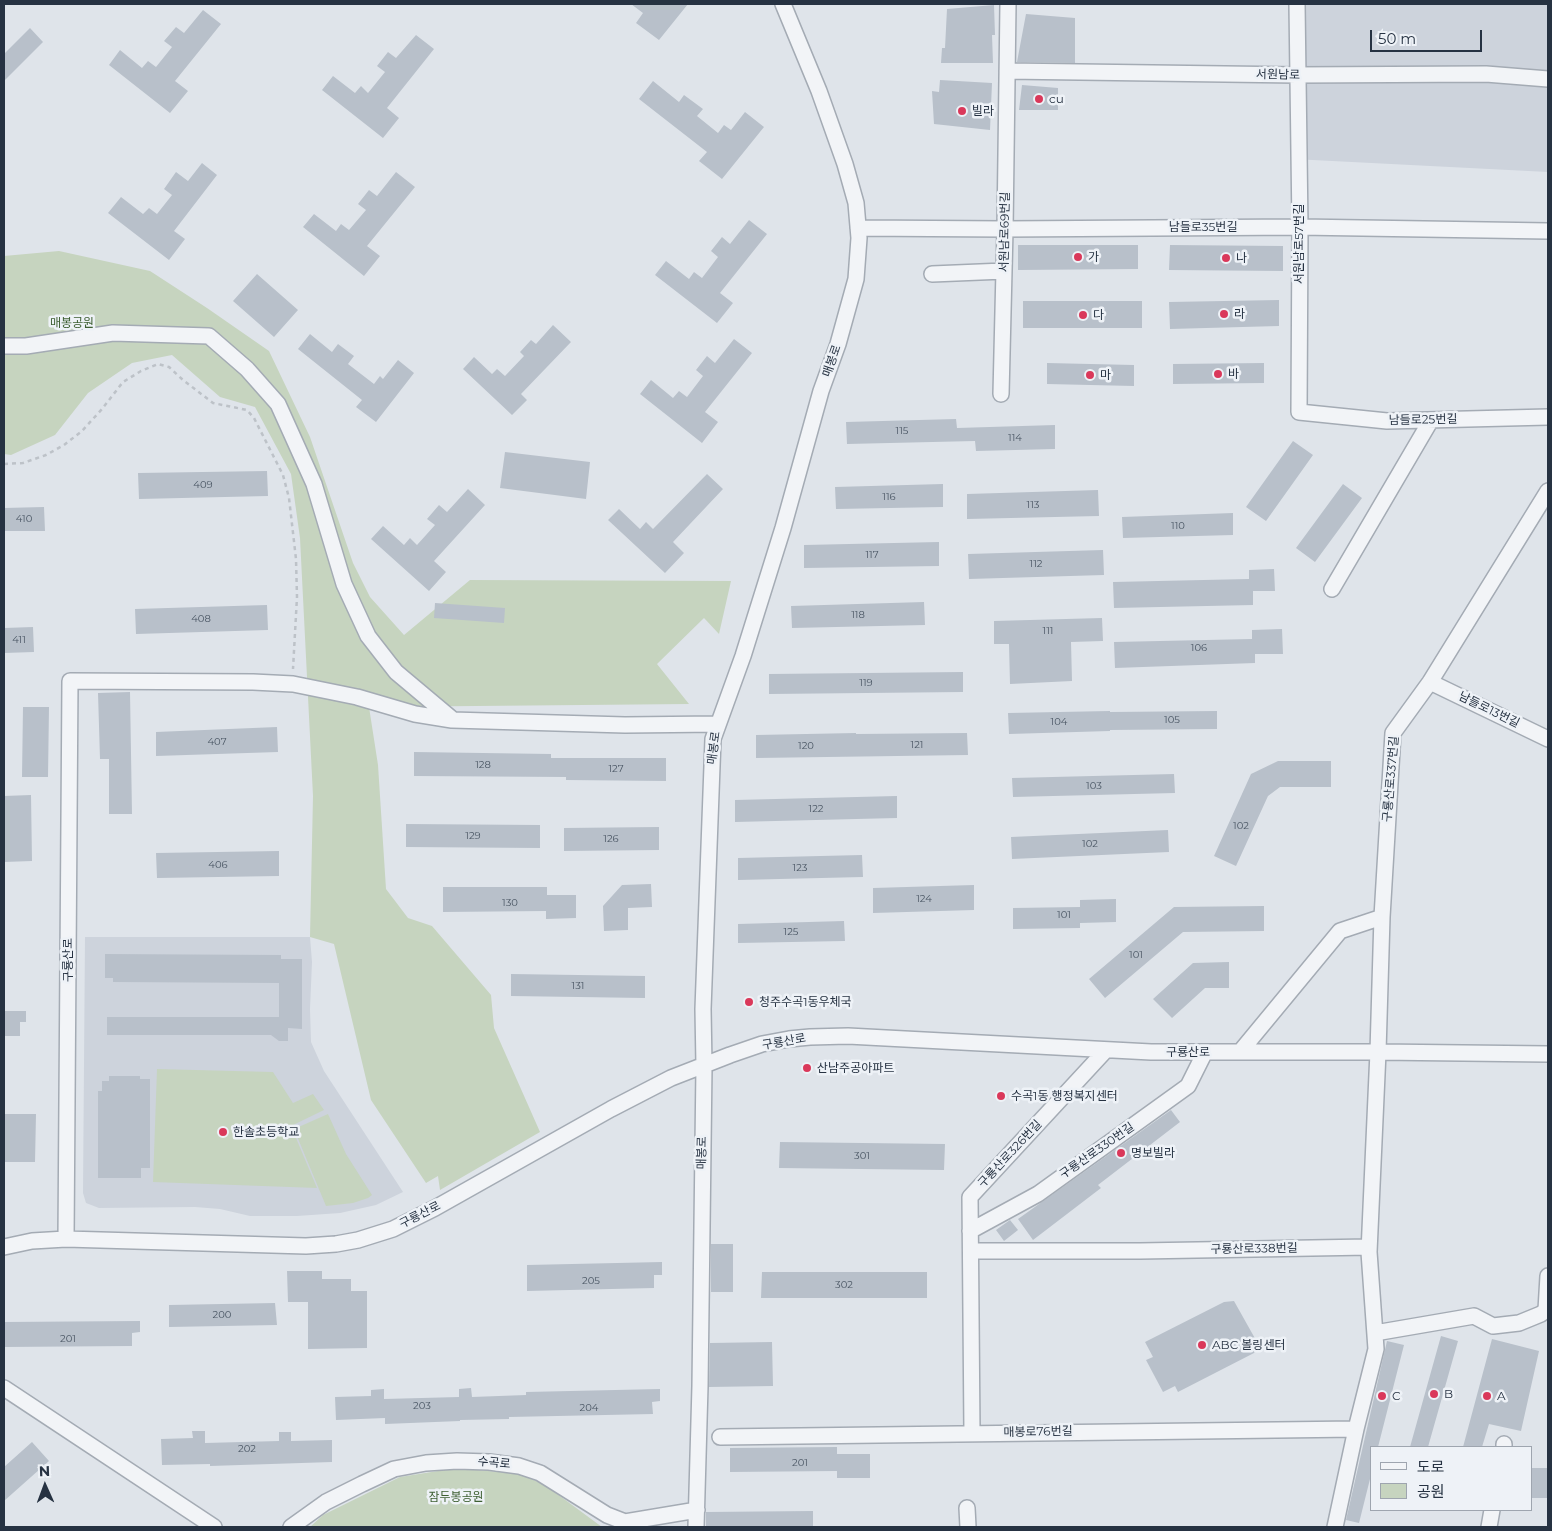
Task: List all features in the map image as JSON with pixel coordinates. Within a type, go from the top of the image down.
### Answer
[{"type":"street","name":"매봉로","points":[[696,1527],[704,1010],[710,777],[713,739],[743,656],[821,391],[838,344],[856,279],[859,238],[856,203],[843,156],[819,91],[783,4]]},
{"type":"street","name":"서원남로69번길","points":[[1000,394],[1005,229],[1008,4]]},
{"type":"street","name":"서원남로57번길","points":[[1297,4],[1300,227],[1299,412]]},
{"type":"street","name":"서원남로","points":[[1007,71],[1297,75],[1486,74],[1548,79]]},
{"type":"street","name":"남들로35번길","points":[[858,228],[1300,227],[1548,231]]},
{"type":"street","points":[[932,274],[1004,271]]},
{"type":"street","points":[[4,346],[26,346],[113,333],[209,336],[247,369],[278,404],[314,484],[344,584],[368,636],[396,672],[452,720]]},
{"type":"street","name":"남들로25번길","points":[[1299,412],[1388,421],[1548,417]]},
{"type":"street","points":[[1332,589],[1431,420]]},
{"type":"street","name":"구룡산로337번길","points":[[1378,1052],[1382,917],[1393,733],[1430,682],[1548,491]]},
{"type":"street","name":"구룡산로","points":[[66,1239],[70,681],[293,684]]},
{"type":"street","name":"남들로13번길","points":[[1430,682],[1548,739]]},
{"type":"street","points":[[293,684],[357,697],[415,714],[452,720],[625,725],[718,724]]},
{"type":"street","points":[[1240,1052],[1340,931],[1382,917]]},
{"type":"street","name":"구룡산로","points":[[4,1247],[32,1241],[66,1239],[306,1246],[358,1240],[393,1229],[435,1208],[611,1109],[671,1078],[762,1044],[789,1039],[848,1036],[1106,1050],[1205,1052],[1548,1054]]},
{"type":"street","name":"구룡산로326번길","points":[[972,1433],[970,1197],[1106,1050]]},
{"type":"street","name":"구룡산로330번길","points":[[970,1231],[1038,1194],[1188,1086],[1205,1052]]},
{"type":"street","points":[[1335,1527],[1356,1429],[1376,1349],[1369,1246],[1378,1052]]},
{"type":"street","name":"구룡산로338번길","points":[[971,1251],[1369,1246]]},
{"type":"street","points":[[1375,1333],[1474,1316],[1493,1326],[1519,1324],[1546,1310],[1548,1276]]},
{"type":"street","points":[[4,1388],[214,1527]]},
{"type":"street","name":"매봉로76번길","points":[[720,1437],[1356,1429]]},
{"type":"street","name":"수곡로","points":[[291,1527],[326,1502],[394,1469],[426,1463],[457,1461],[489,1462],[519,1466],[540,1473],[607,1515],[625,1522],[697,1510]]},
{"type":"street","points":[[967,1508],[968,1527]]},
{"type":"street","points":[[1489,1527],[1492,1511]]},
{"type":"path","points":[[4,464],[23,463],[46,455],[64,445],[82,431],[123,382],[141,371],[158,364],[169,367],[213,403],[247,410],[254,418],[284,475],[288,498],[296,559],[297,597],[293,684]]},
{"type":"shaded area","points":[[1301,4],[1548,4],[1548,172],[1293,159]]},
{"type":"shaded area","name":"한솔초등학교","points":[[85,937],[310,937],[312,962],[311,1042],[324,1071],[403,1192],[376,1205],[340,1213],[297,1216],[250,1216],[220,1209],[195,1207],[99,1208],[86,1203],[83,1193]]},
{"type":"green space","name":"매봉공원","points":[[59,251],[150,271],[269,351],[310,437],[353,563],[370,597],[404,635],[470,580],[731,581],[719,634],[704,618],[657,664],[689,704],[369,707],[378,765],[386,889],[408,918],[432,926],[491,995],[494,1028],[540,1132],[440,1190],[438,1176],[426,1183],[371,1100],[334,944],[310,937],[313,796],[300,538],[291,474],[255,407],[220,397],[172,355],[132,363],[88,393],[55,435],[11,455],[4,454],[4,256]]},
{"type":"green space","points":[[157,1069],[273,1072],[293,1103],[313,1094],[324,1110],[291,1126],[317,1188],[153,1182]]},
{"type":"green space","points":[[328,1114],[346,1154],[372,1195],[368,1198],[353,1203],[326,1206],[294,1129]]},
{"type":"green space","name":"잠두봉공원","points":[[457,1468],[520,1474],[545,1485],[602,1527],[310,1527],[323,1515],[400,1477]]},
{"type":"building","points":[[631,4],[688,4],[659,40],[636,23],[643,13]]},
{"type":"building","points":[[994,5],[995,35],[992,35],[993,63],[941,63],[942,48],[945,48],[947,9]]},
{"type":"building","points":[[203,10],[221,24],[175,81],[188,91],[170,113],[109,65],[120,50],[142,68],[148,61],[156,67],[172,47],[164,41],[176,27],[184,33]]},
{"type":"building","points":[[1026,14],[1075,18],[1075,63],[1017,62]]},
{"type":"building","points":[[30,28],[43,42],[4,81],[4,54]]},
{"type":"building","points":[[416,35],[434,49],[387,108],[399,118],[383,138],[322,90],[333,76],[355,93],[361,86],[368,93],[385,72],[377,66],[388,52],[396,58]]},
{"type":"building","name":"빌라","points":[[940,80],[992,83],[990,130],[934,124],[932,91],[939,92]]},
{"type":"building","points":[[653,81],[679,102],[684,95],[703,109],[697,116],[718,133],[724,125],[731,130],[745,112],[764,127],[722,179],[699,161],[707,152],[639,99]]},
{"type":"building","name":"cu","points":[[1022,85],[1058,88],[1058,110],[1019,110]]},
{"type":"building","points":[[202,163],[217,175],[174,231],[185,239],[169,260],[108,213],[121,197],[143,214],[149,208],[157,214],[172,195],[164,189],[176,172],[188,181]]},
{"type":"building","points":[[396,172],[415,187],[367,246],[380,256],[364,276],[303,227],[314,214],[336,231],[341,224],[349,230],[366,210],[358,204],[369,190],[377,196]]},
{"type":"building","points":[[749,220],[767,234],[720,293],[733,303],[717,323],[655,275],[666,261],[689,279],[694,272],[702,278],[718,257],[711,251],[722,237],[730,244]]},
{"type":"building","name":"가","points":[[1018,245],[1138,245],[1138,269],[1018,270]]},
{"type":"building","name":"나","points":[[1170,245],[1283,246],[1283,271],[1169,270]]},
{"type":"building","points":[[257,274],[298,310],[274,337],[233,301]]},
{"type":"building","name":"라","points":[[1279,300],[1279,326],[1170,329],[1169,302]]},
{"type":"building","name":"다","points":[[1023,301],[1142,301],[1142,328],[1023,328]]},
{"type":"building","points":[[553,325],[571,342],[521,394],[527,400],[512,415],[463,369],[474,357],[492,374],[497,369],[505,376],[524,356],[520,352],[531,340],[536,344]]},
{"type":"building","points":[[310,334],[332,352],[338,344],[354,356],[348,364],[374,384],[380,376],[383,379],[398,360],[414,373],[376,422],[356,407],[362,400],[298,349]]},
{"type":"building","points":[[734,339],[752,353],[705,412],[718,422],[702,443],[640,394],[651,380],[673,398],[679,391],[687,397],[703,376],[696,370],[707,356],[715,363]]},
{"type":"building","name":"마","points":[[1047,363],[1134,365],[1134,386],[1047,384]]},
{"type":"building","name":"바","points":[[1264,363],[1264,383],[1173,384],[1173,364]]},
{"type":"building","points":[[956,419],[957,428],[1055,425],[1055,449],[976,451],[975,441],[847,444],[846,422]]},
{"type":"building","points":[[1293,441],[1313,455],[1266,521],[1246,507]]},
{"type":"building","points":[[505,452],[590,462],[586,499],[500,488]]},
{"type":"building","points":[[267,471],[268,496],[139,499],[138,473]]},
{"type":"building","points":[[707,474],[723,489],[673,542],[684,553],[665,573],[608,520],[619,509],[640,529],[646,522],[653,529]]},
{"type":"building","points":[[943,484],[943,507],[836,509],[835,487]]},
{"type":"building","points":[[1343,484],[1362,498],[1315,562],[1296,548]]},
{"type":"building","points":[[468,489],[485,505],[434,561],[446,572],[429,591],[371,539],[383,526],[404,545],[410,538],[417,545],[435,525],[427,519],[439,505],[447,512]]},
{"type":"building","points":[[1098,490],[1099,516],[967,519],[967,494]]},
{"type":"building","points":[[44,507],[45,531],[4,531],[4,508]]},
{"type":"building","points":[[1233,513],[1233,535],[1123,538],[1122,517]]},
{"type":"building","points":[[939,542],[939,566],[804,568],[804,545]]},
{"type":"building","points":[[1103,550],[1104,575],[969,579],[968,554]]},
{"type":"building","points":[[1274,569],[1275,591],[1253,591],[1253,605],[1114,608],[1113,582],[1249,579],[1249,570]]},
{"type":"building","points":[[924,602],[925,625],[792,628],[791,606]]},
{"type":"building","points":[[435,603],[505,608],[504,623],[434,618]]},
{"type":"building","points":[[267,605],[268,630],[136,634],[135,609]]},
{"type":"building","points":[[1102,618],[1103,641],[1071,642],[1072,681],[1010,684],[1009,644],[994,644],[994,621]]},
{"type":"building","points":[[33,627],[34,652],[4,653],[4,628]]},
{"type":"building","points":[[1282,629],[1283,654],[1255,654],[1255,663],[1115,668],[1114,642],[1252,639],[1252,630]]},
{"type":"building","points":[[963,672],[963,692],[769,694],[769,674]]},
{"type":"building","points":[[130,692],[132,814],[109,814],[109,759],[100,759],[98,693]]},
{"type":"building","points":[[23,707],[49,707],[48,777],[22,777]]},
{"type":"building","points":[[1217,711],[1217,729],[1110,730],[1009,734],[1008,713]]},
{"type":"building","points":[[277,727],[278,752],[156,756],[156,732]]},
{"type":"building","points":[[967,733],[968,755],[756,758],[756,735]]},
{"type":"building","points":[[414,752],[551,754],[551,758],[666,758],[666,781],[566,780],[566,777],[414,776]]},
{"type":"building","points":[[1278,761],[1331,761],[1331,787],[1280,787],[1268,796],[1236,866],[1214,856],[1251,774]]},
{"type":"building","points":[[1174,774],[1175,793],[1013,797],[1012,778]]},
{"type":"building","points":[[31,795],[32,861],[4,862],[4,796]]},
{"type":"building","points":[[897,796],[897,818],[735,822],[735,800]]},
{"type":"building","points":[[406,824],[540,825],[540,848],[406,847]]},
{"type":"building","points":[[659,827],[659,850],[564,851],[564,828]]},
{"type":"building","points":[[1168,830],[1169,852],[1012,859],[1011,837]]},
{"type":"building","points":[[279,851],[279,876],[157,878],[156,853]]},
{"type":"building","points":[[862,855],[863,877],[738,880],[738,858]]},
{"type":"building","points":[[651,884],[652,907],[628,908],[628,930],[604,931],[603,906],[622,885]]},
{"type":"building","points":[[974,885],[974,910],[873,913],[873,888]]},
{"type":"building","points":[[443,887],[547,887],[547,895],[576,895],[576,918],[546,919],[546,911],[443,912]]},
{"type":"building","points":[[1116,899],[1116,922],[1080,923],[1080,928],[1013,929],[1013,908],[1080,907],[1080,900]]},
{"type":"building","points":[[1264,906],[1264,931],[1183,932],[1105,998],[1089,979],[1174,907]]},
{"type":"building","points":[[844,921],[845,941],[738,943],[738,924]]},
{"type":"building","points":[[105,954],[281,955],[281,959],[302,959],[302,1029],[288,1028],[288,1041],[279,1041],[271,1035],[107,1035],[107,1017],[279,1017],[279,983],[113,982],[113,978],[105,978]]},
{"type":"building","points":[[1229,962],[1229,988],[1205,988],[1172,1018],[1153,999],[1193,963]]},
{"type":"building","points":[[511,974],[645,976],[645,998],[511,996]]},
{"type":"building","points":[[4,1011],[26,1011],[26,1022],[20,1022],[20,1036],[4,1036]]},
{"type":"building","points":[[109,1076],[140,1076],[140,1079],[150,1079],[150,1168],[141,1168],[141,1178],[98,1178],[98,1091],[102,1091],[102,1081],[109,1081]]},
{"type":"building","name":"명보빌라","points":[[1171,1110],[1180,1122],[1098,1185],[1101,1188],[1033,1240],[1018,1219]]},
{"type":"building","points":[[4,1114],[36,1114],[35,1162],[4,1162]]},
{"type":"building","points":[[780,1142],[945,1144],[944,1170],[779,1168]]},
{"type":"building","points":[[1010,1220],[1018,1230],[1004,1241],[996,1230]]},
{"type":"building","points":[[711,1244],[733,1244],[733,1292],[711,1292]]},
{"type":"building","points":[[662,1262],[662,1275],[654,1275],[654,1288],[527,1291],[527,1265]]},
{"type":"building","points":[[287,1271],[322,1271],[322,1279],[351,1279],[351,1291],[367,1291],[367,1348],[308,1349],[308,1302],[288,1302]]},
{"type":"building","points":[[762,1272],[927,1272],[927,1298],[761,1298]]},
{"type":"building","name":"ABC 볼링센터","points":[[1234,1301],[1257,1342],[1254,1353],[1178,1392],[1175,1386],[1163,1392],[1146,1360],[1153,1357],[1145,1342],[1224,1302]]},
{"type":"building","points":[[275,1303],[277,1325],[169,1327],[169,1305]]},
{"type":"building","points":[[140,1321],[140,1332],[132,1333],[132,1346],[4,1347],[4,1322]]},
{"type":"building","name":"B","points":[[1441,1336],[1458,1341],[1428,1446],[1410,1446]]},
{"type":"building","points":[[1492,1339],[1539,1351],[1521,1431],[1489,1424],[1482,1446],[1463,1446]]},
{"type":"building","name":"C","points":[[1387,1341],[1404,1345],[1378,1446],[1370,1446],[1370,1479],[1359,1523],[1346,1520]]},
{"type":"building","points":[[772,1342],[773,1386],[709,1387],[710,1343]]},
{"type":"building","points":[[471,1388],[472,1397],[526,1395],[526,1392],[660,1389],[660,1401],[652,1402],[653,1414],[509,1417],[509,1419],[385,1424],[385,1418],[336,1420],[335,1397],[371,1396],[371,1390],[384,1389],[384,1399],[459,1397],[459,1389]]},
{"type":"building","points":[[192,1431],[205,1431],[205,1443],[279,1441],[279,1432],[291,1432],[291,1441],[332,1440],[332,1462],[210,1466],[210,1464],[162,1465],[161,1439],[193,1438]]},
{"type":"building","points":[[32,1442],[49,1461],[4,1501],[4,1467]]},
{"type":"building","points":[[837,1447],[837,1454],[870,1454],[870,1478],[837,1478],[837,1471],[730,1472],[730,1448]]},
{"type":"building","points":[[1532,1468],[1548,1468],[1548,1498],[1532,1498]]},
{"type":"building","points":[[813,1511],[813,1527],[706,1527],[706,1512]]},
{"type":"place","name":"cu","points":[[1039,99]]},
{"type":"place","name":"빌라","points":[[962,111]]},
{"type":"place","name":"가","points":[[1078,257]]},
{"type":"place","name":"나","points":[[1226,258]]},
{"type":"place","name":"라","points":[[1224,314]]},
{"type":"place","name":"다","points":[[1083,315]]},
{"type":"place","name":"바","points":[[1218,374]]},
{"type":"place","name":"마","points":[[1090,375]]},
{"type":"place","name":"청주수곡1동우체국","points":[[749,1002]]},
{"type":"place","name":"산남주공아파트","points":[[807,1068]]},
{"type":"place","name":"수곡1동 행정복지센터","points":[[1001,1096]]},
{"type":"place","name":"한솔초등학교","points":[[223,1132]]},
{"type":"place","name":"명보빌라","points":[[1121,1153]]},
{"type":"place","name":"ABC 볼링센터","points":[[1202,1345]]},
{"type":"place","name":"B","points":[[1434,1394]]},
{"type":"place","name":"C","points":[[1382,1396]]},
{"type":"place","name":"A","points":[[1487,1396]]}]
